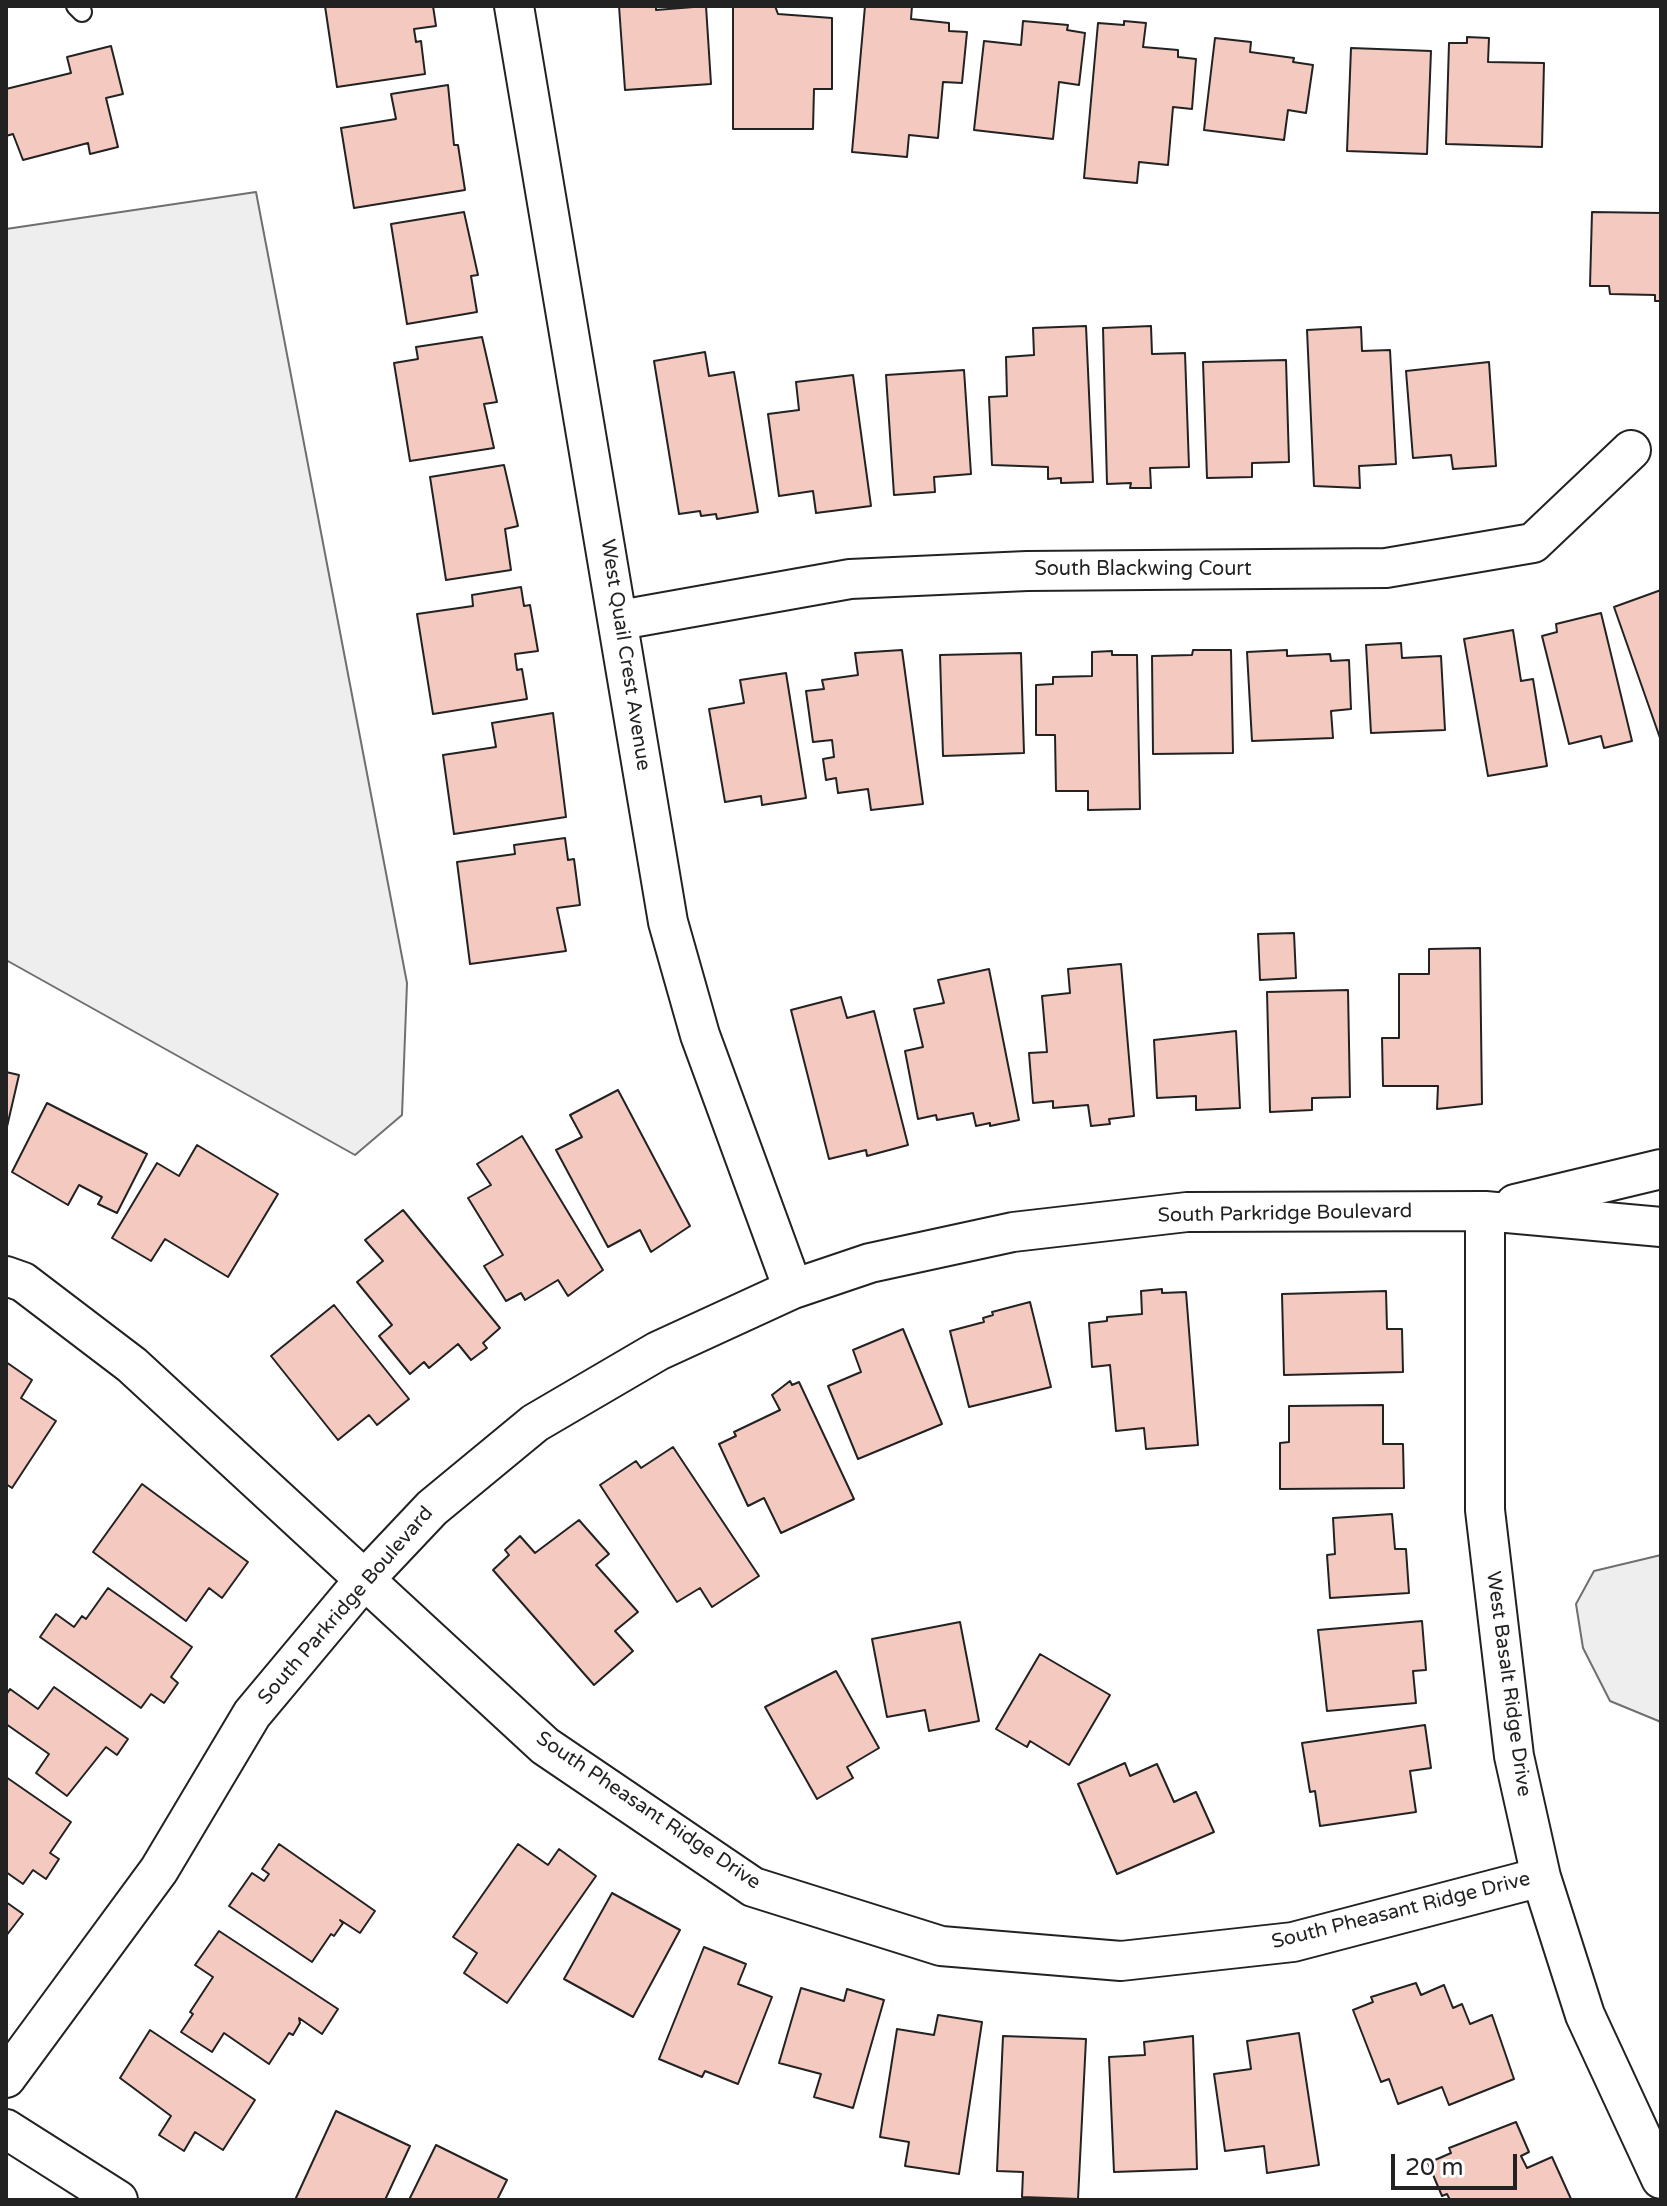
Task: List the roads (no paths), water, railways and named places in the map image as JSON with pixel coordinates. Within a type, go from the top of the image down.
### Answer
[{"type":"street","name":"West Quail Crest Avenue","points":[[514,6],[620,620],[668,922],[700,1035],[793,1289]]},
{"type":"street","name":"South Blackwing Court","points":[[620,620],[850,579],[1027,571],[1386,568],[1519,546],[1533,543],[1631,450]]},
{"type":"street","name":"South Parkridge Boulevard","points":[[1485,1211],[1661,1169]]},
{"type":"street","name":"South Parkridge Boulevard","points":[[6,2078],[159,1870],[252,1714],[364,1580],[432,1508],[535,1423],[658,1351],[793,1289],[870,1263],[1013,1232],[1187,1212],[1485,1211],[1661,1227]]},
{"type":"street","name":"West Basalt Ridge Drive","points":[[1485,1211],[1485,1510],[1514,1756],[1541,1877],[1585,2015],[1661,2179]]},
{"type":"street","name":"South Pheasant Ridge Drive","points":[[6,1276],[23,1282],[132,1365],[545,1746],[753,1887],[941,1946],[1121,1961],[1293,1942],[1541,1877]]},
{"type":"street","points":[[6,2129],[118,2200]]}]
